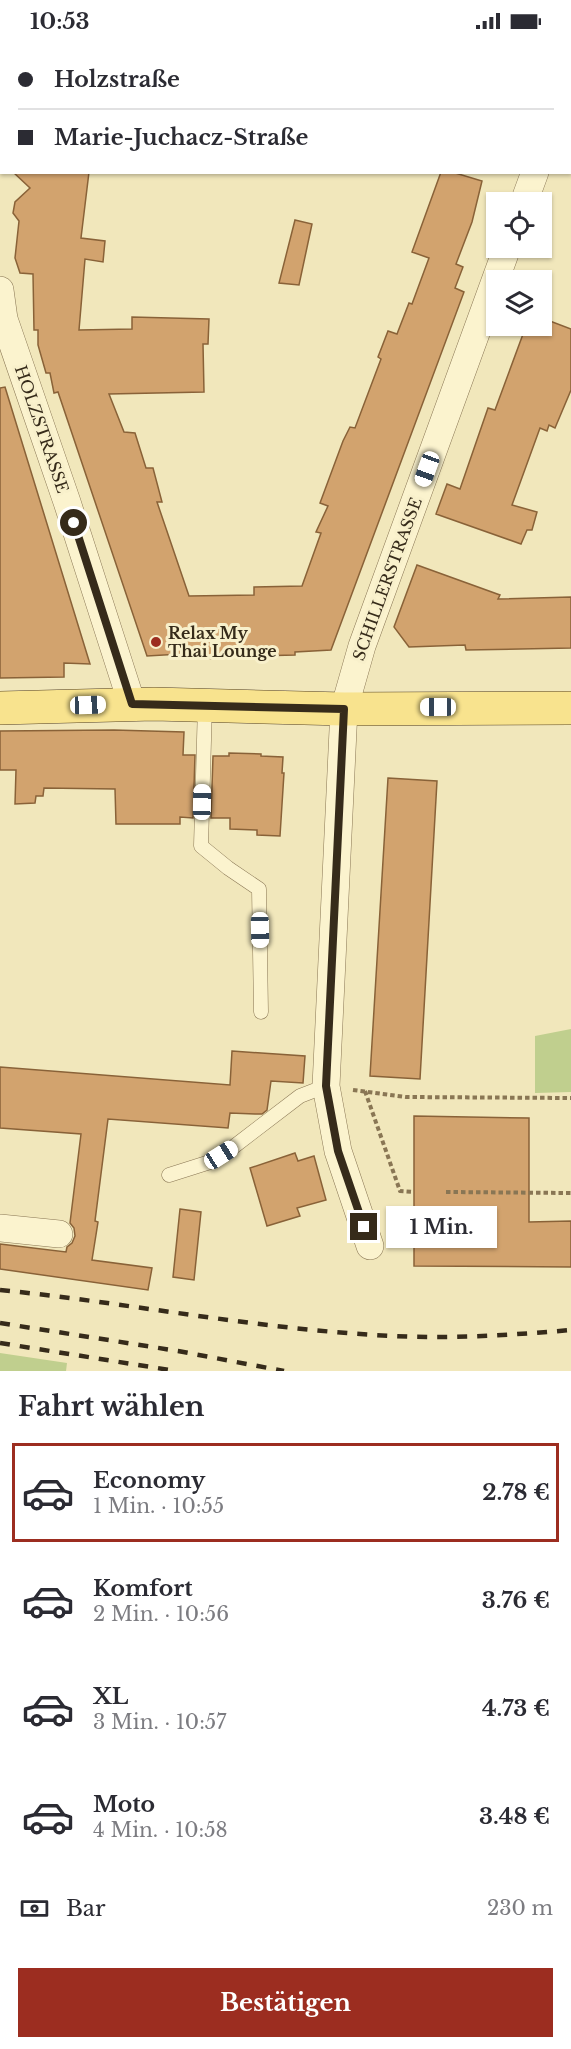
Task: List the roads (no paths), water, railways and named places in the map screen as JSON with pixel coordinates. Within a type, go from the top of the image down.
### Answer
[{"type":"main road","points":[[0,708],[132,704],[344,709],[571,708]]},
{"type":"street","points":[[528,192],[534,174]]},
{"type":"street","name":"SCHILLERSTRASSE","points":[[370,1246],[338,1151],[326,1086],[344,709],[362,646],[503,258]]},
{"type":"street","name":"HOLZSTRASSE","points":[[0,290],[3,319],[67,502],[132,704]]},
{"type":"street","points":[[0,1228],[59,1234]]},
{"type":"lane","points":[[205,705],[201,846],[259,889],[261,1012]]},
{"type":"lane","points":[[169,1175],[210,1162],[300,1096],[326,1086]]},
{"type":"railway","points":[[0,1290],[344,1333],[438,1337],[571,1330]]},
{"type":"railway","points":[[0,1323],[178,1351],[284,1371]]},
{"type":"railway","points":[[0,1343],[176,1371]]},
{"type":"place","name":"Relax My Thai Lounge","points":[[156,642]]}]
